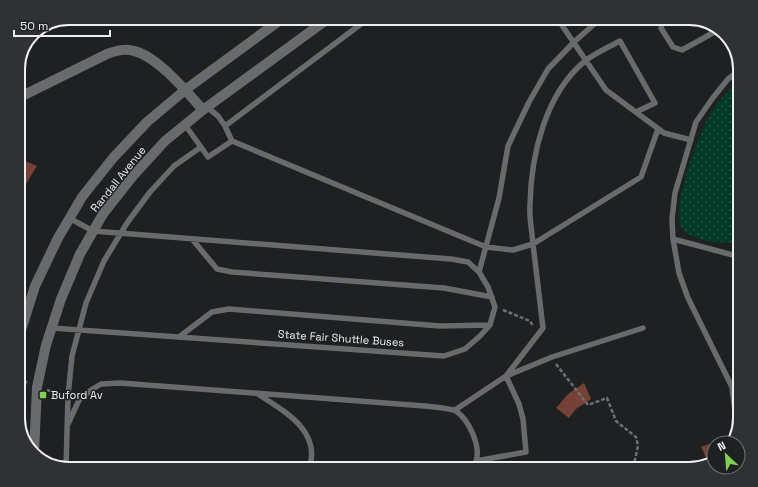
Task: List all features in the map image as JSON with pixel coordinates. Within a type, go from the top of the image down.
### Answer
[{"type":"street","name":"Randall Avenue","points":[[25,319],[36,286],[58,238],[82,197],[113,158],[146,122],[185,90],[274,25]]},
{"type":"street","name":"Randall Avenue","points":[[34,445],[37,387],[46,345],[61,299],[80,254],[103,214],[133,176],[165,141],[205,108],[319,25]]},
{"type":"street","points":[[25,95],[107,54],[121,50],[133,50],[145,54],[158,64],[205,108]]},
{"type":"lane","points":[[225,126],[360,25]]},
{"type":"lane","points":[[562,25],[606,90],[664,133],[691,140]]},
{"type":"lane","points":[[479,272],[499,198],[508,146],[528,102],[548,69],[574,42],[594,25]]},
{"type":"lane","points":[[662,25],[661,28],[673,47],[682,50],[714,32]]},
{"type":"lane","points":[[506,376],[543,328],[530,205],[535,152],[553,100],[569,77],[586,60],[620,41],[654,103],[636,112]]},
{"type":"lane","points":[[733,75],[712,98],[696,122],[675,193],[672,219],[673,239],[681,280],[688,298],[732,387],[733,395]]},
{"type":"lane","points":[[205,108],[218,116],[225,126],[232,141],[486,247],[513,250],[533,244],[641,177],[658,129]]},
{"type":"lane","points":[[185,125],[208,157],[232,141]]},
{"type":"lane","points":[[66,462],[68,396],[72,356],[86,303],[104,261],[121,233],[150,192],[174,166],[201,147]]},
{"type":"lane","points":[[69,218],[93,231],[451,259],[468,262],[479,272],[488,287],[495,307]]},
{"type":"lane","points":[[192,239],[217,269],[232,272],[444,288],[492,297]]},
{"type":"lane","points":[[673,239],[733,255]]},
{"type":"lane","name":"State Fair Shuttle Buses","points":[[52,328],[444,356],[465,349],[480,336],[490,325],[495,307]]},
{"type":"lane","name":"State Fair Shuttle Buses","points":[[179,337],[212,312],[229,309],[440,326],[490,325]]},
{"type":"lane","points":[[455,410],[506,376],[552,357],[642,328]]},
{"type":"lane","points":[[67,428],[79,400],[101,384],[120,383],[425,406],[455,410],[464,419],[474,435],[476,461],[526,452],[523,419],[519,404],[506,376]]},
{"type":"lane","points":[[256,393],[280,408],[296,421],[306,432],[310,441],[313,457],[311,462]]},
{"type":"path","points":[[495,307],[530,321],[538,335]]},
{"type":"path","points":[[552,357],[560,371],[588,405],[607,398],[616,421],[636,436],[638,446],[634,462]]},
{"type":"green space","points":[[733,87],[733,242],[725,243],[708,241],[691,236],[681,226],[679,216],[680,201],[695,147],[715,107]]},
{"type":"building","points":[[25,161],[37,166],[25,186]]},
{"type":"building","points":[[584,383],[591,399],[576,409],[569,418],[556,408],[568,394]]},
{"type":"building","points":[[706,445],[706,458],[701,447]]},
{"type":"place","name":"Buford Av","points":[[43,395]]}]
